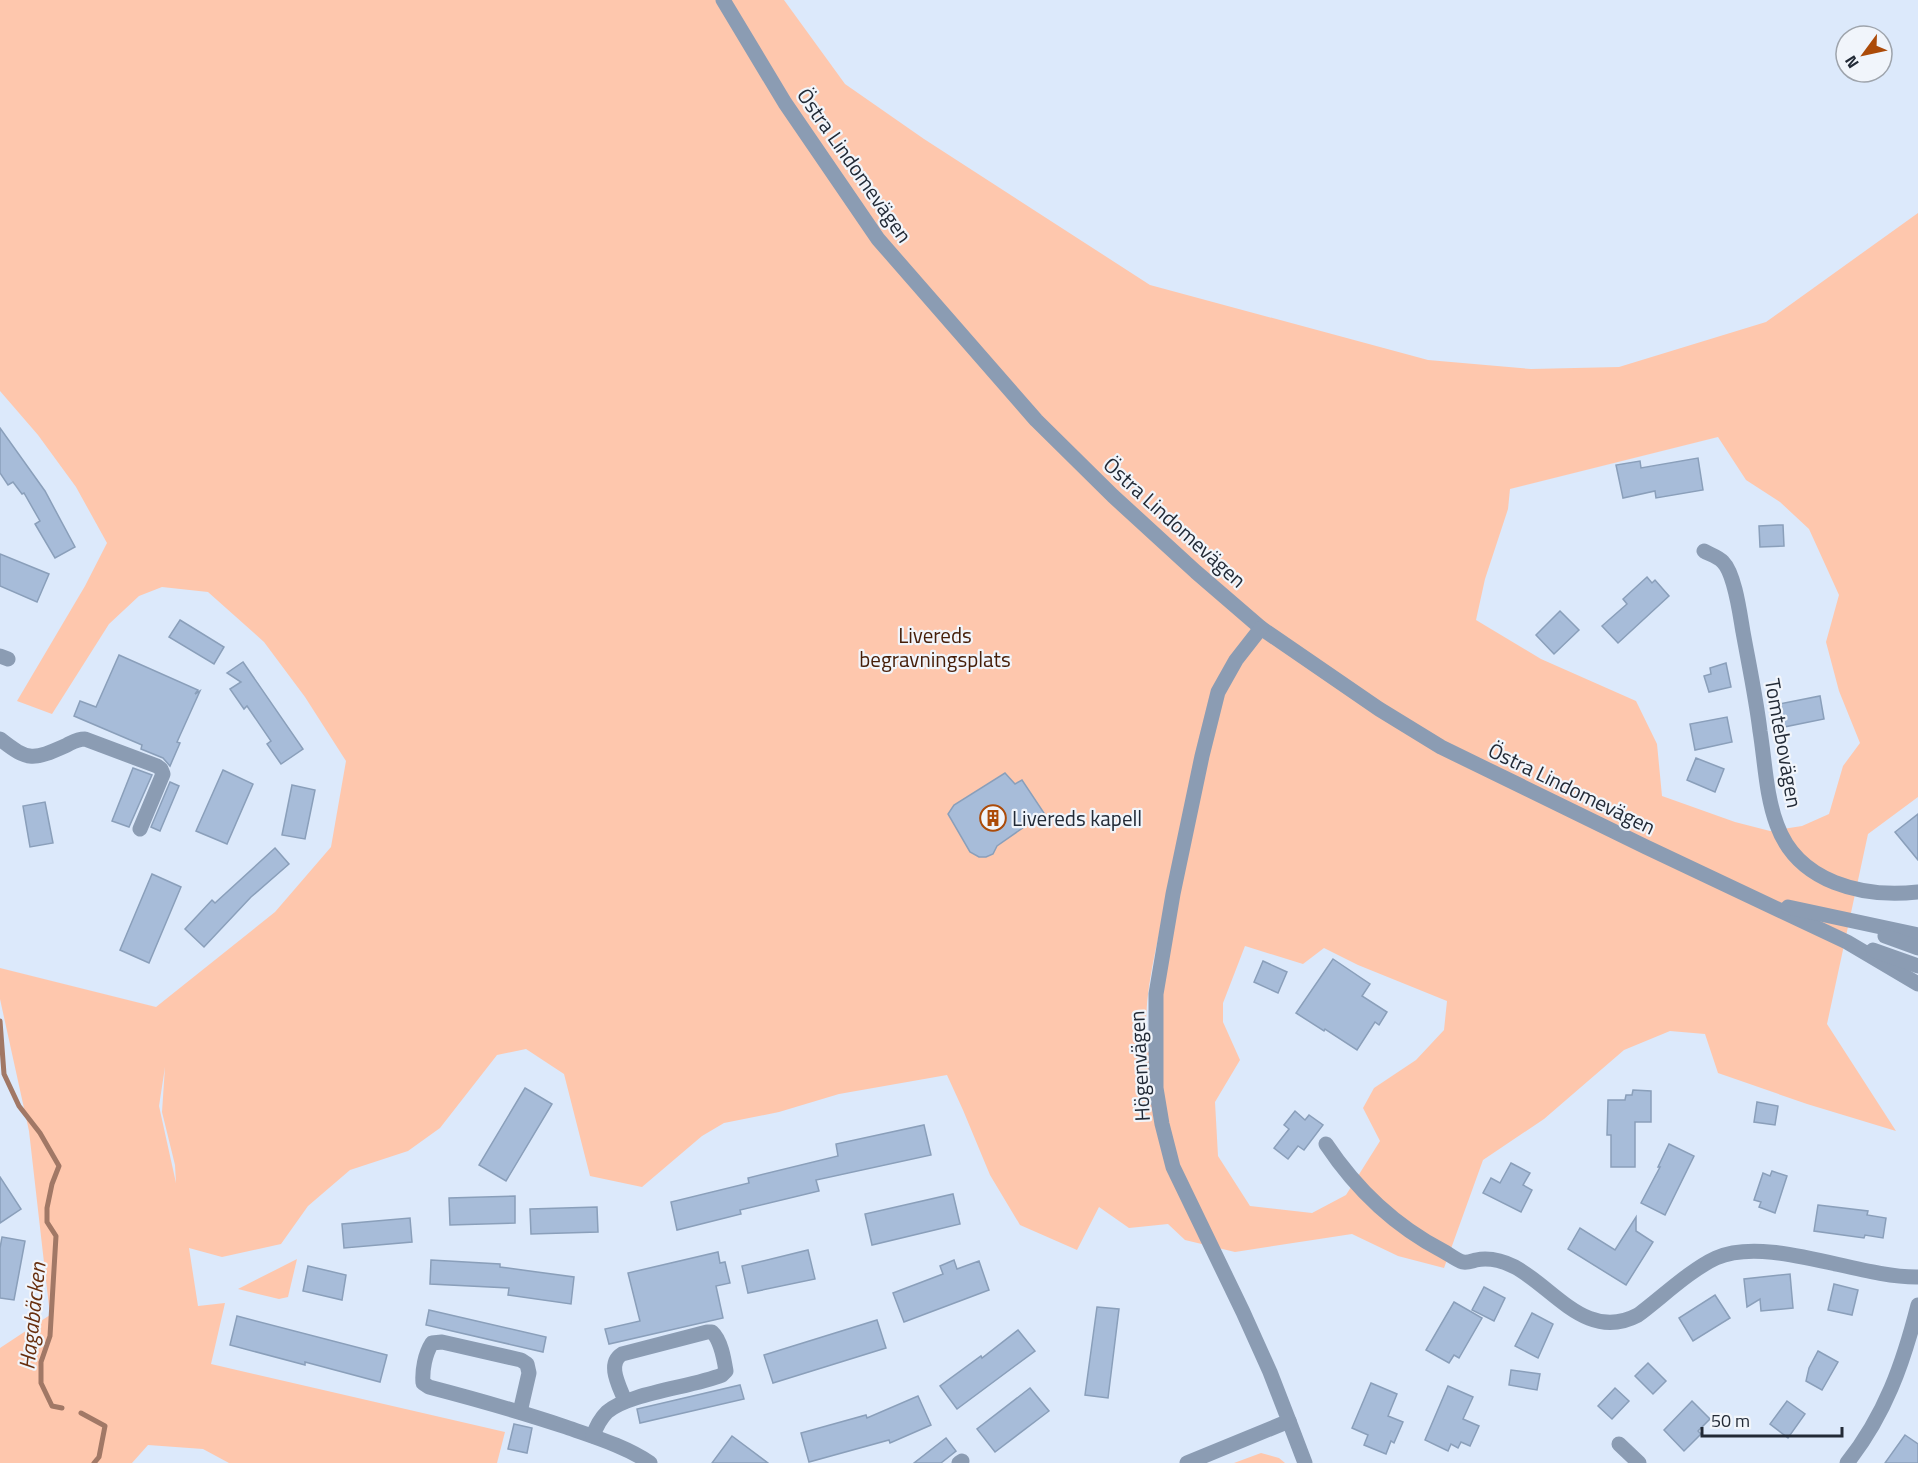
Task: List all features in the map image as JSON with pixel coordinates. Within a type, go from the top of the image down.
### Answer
[{"type":"street","name":"Östra Lindomevägen","points":[[723,0],[785,104],[878,239],[1036,420],[1113,496],[1261,628],[1379,709],[1442,747],[1847,942],[1918,984]]},
{"type":"street","name":"Tomtebovägen","points":[[1704,551],[1723,562],[1730,576],[1740,614],[1768,788],[1777,824],[1792,853],[1810,869],[1831,882],[1857,891],[1892,894],[1918,892]]},
{"type":"street","name":"Högenvägen","points":[[1261,628],[1236,660],[1218,692],[1202,756],[1173,894],[1156,994],[1156,1088],[1161,1124],[1173,1167],[1270,1371],[1305,1463]]},
{"type":"street","points":[[0,740],[27,757],[44,754],[76,740],[85,739],[162,769],[163,774],[140,829]]},
{"type":"street","name":"Östra Lindomevägen","points":[[1753,898],[1918,935]]},
{"type":"street","name":"Östra Lindomevägen","points":[[1831,917],[1918,948]]},
{"type":"street","name":"Östra Lindomevägen","points":[[1847,942],[1918,966]]},
{"type":"street","points":[[1326,1144],[1359,1187],[1388,1215],[1422,1240],[1463,1262],[1488,1259],[1503,1261],[1518,1269],[1576,1312],[1606,1324],[1627,1321],[1638,1315],[1704,1264],[1732,1253],[1764,1252],[1806,1258],[1869,1273],[1918,1277]]},
{"type":"street","points":[[1847,1463],[1872,1426],[1898,1375],[1918,1305]]},
{"type":"street","points":[[593,1436],[596,1427],[608,1411],[625,1401],[722,1375],[726,1371],[718,1338],[712,1332],[707,1332],[617,1357],[614,1366],[625,1401]]},
{"type":"street","points":[[520,1412],[529,1373],[527,1364],[521,1360],[442,1342],[432,1343],[422,1375],[423,1383],[429,1387],[520,1412],[593,1436],[638,1455],[650,1463]]},
{"type":"street","points":[[1187,1463],[1289,1421]]},
{"type":"street","points":[[1619,1443],[1639,1463]]},
{"type":"green space","name":"Livereds begravningsplats","points":[[0,0],[784,0],[845,84],[924,139],[1150,285],[1428,360],[1531,369],[1619,367],[1766,322],[1918,213],[1918,797],[1868,834],[1827,1024],[1896,1131],[1807,1104],[1718,1073],[1705,1034],[1670,1031],[1624,1050],[1544,1119],[1483,1160],[1444,1268],[1398,1256],[1352,1234],[1235,1252],[1185,1240],[1168,1224],[1129,1228],[1099,1207],[1077,1250],[1020,1225],[990,1175],[947,1075],[839,1094],[779,1112],[724,1123],[702,1136],[642,1187],[590,1176],[564,1074],[526,1049],[497,1055],[440,1128],[408,1151],[350,1170],[308,1206],[281,1244],[222,1257],[189,1248],[198,1306],[225,1303],[211,1364],[505,1432],[497,1463],[229,1463],[203,1449],[148,1445],[132,1463],[0,1463],[0,1348],[50,1315],[29,1131],[0,999],[0,968],[156,1007],[275,912],[331,847],[346,761],[305,697],[264,642],[208,592],[162,587],[139,596],[109,624],[52,714],[17,701],[85,586],[107,543],[76,487],[38,435],[0,391]],"holes":[[[1718,437],[1746,480],[1780,502],[1809,529],[1839,595],[1826,642],[1839,691],[1860,743],[1843,766],[1829,814],[1802,826],[1770,831],[1735,822],[1662,796],[1657,744],[1636,701],[1541,659],[1476,620],[1485,579],[1508,509],[1510,489]],[[1170,885],[1159,1051],[1147,1052],[1147,1010],[1156,947]],[[1245,946],[1303,964],[1324,948],[1358,965],[1447,1001],[1444,1030],[1416,1060],[1374,1088],[1363,1108],[1380,1141],[1346,1195],[1312,1213],[1250,1206],[1218,1156],[1215,1102],[1240,1060],[1223,1022],[1223,1003]],[[165,1067],[162,1112],[175,1165],[176,1183],[159,1106]]]},
{"type":"green space","points":[[297,1259],[288,1297],[279,1299],[238,1289]]},
{"type":"green space","points":[[1261,1453],[1279,1458],[1285,1463],[1234,1463]]},
{"type":"building","points":[[0,428],[45,491],[75,547],[55,558],[35,524],[40,521],[24,493],[22,494],[13,482],[8,485],[0,473]]},
{"type":"building","points":[[1698,458],[1703,490],[1656,498],[1655,491],[1623,498],[1616,465],[1640,461],[1641,468]]},
{"type":"building","points":[[1783,525],[1784,546],[1760,547],[1759,526]]},
{"type":"building","points":[[0,554],[49,574],[37,602],[0,586]]},
{"type":"building","points":[[1647,577],[1652,583],[1655,580],[1669,596],[1618,643],[1602,626],[1627,604],[1623,599]]},
{"type":"building","points":[[1560,611],[1579,630],[1554,654],[1536,635]]},
{"type":"building","points":[[180,620],[224,647],[214,664],[169,637]]},
{"type":"building","points":[[119,655],[198,690],[195,694],[200,691],[177,742],[180,743],[170,766],[163,758],[141,749],[142,745],[74,716],[80,701],[96,707]]},
{"type":"building","points":[[243,662],[303,749],[281,764],[267,744],[271,741],[247,706],[244,709],[230,689],[241,682],[227,673]]},
{"type":"building","points":[[1726,663],[1731,687],[1709,692],[1704,676],[1711,674],[1710,668]]},
{"type":"building","points":[[1820,696],[1824,719],[1784,727],[1779,704]]},
{"type":"building","points":[[1727,717],[1732,742],[1695,750],[1690,724]]},
{"type":"building","points":[[1696,758],[1724,769],[1715,792],[1687,780]]},
{"type":"building","points":[[133,768],[152,775],[129,827],[112,821]]},
{"type":"building","points":[[223,770],[253,784],[227,844],[196,831]]},
{"type":"building","name":"Livereds kapell","points":[[1005,773],[1015,784],[1022,780],[1044,813],[997,846],[993,854],[979,857],[970,852],[948,814],[954,805]]},
{"type":"building","points":[[170,782],[179,786],[160,831],[151,827]]},
{"type":"building","points":[[292,785],[315,790],[305,839],[282,835]]},
{"type":"building","points":[[45,802],[53,843],[30,847],[23,806]]},
{"type":"building","points":[[1918,814],[1918,860],[1895,832]]},
{"type":"building","points":[[275,848],[289,864],[251,897],[204,947],[185,929],[212,900],[215,903]]},
{"type":"building","points":[[152,874],[181,887],[149,963],[120,950]]},
{"type":"building","points":[[1333,959],[1370,984],[1362,996],[1387,1012],[1379,1025],[1375,1022],[1357,1050],[1296,1013]]},
{"type":"building","points":[[1263,961],[1287,972],[1278,993],[1254,982]]},
{"type":"building","points":[[525,1088],[552,1104],[506,1181],[479,1165]]},
{"type":"building","points":[[1633,1090],[1651,1091],[1651,1122],[1635,1122],[1635,1167],[1611,1167],[1611,1135],[1607,1135],[1608,1100],[1625,1100],[1626,1095],[1632,1095]]},
{"type":"building","points":[[1757,1102],[1778,1106],[1775,1125],[1754,1122]]},
{"type":"building","points":[[1295,1111],[1305,1120],[1309,1115],[1323,1125],[1304,1150],[1298,1146],[1288,1159],[1274,1148],[1289,1129],[1284,1125]]},
{"type":"building","points":[[924,1125],[931,1155],[816,1180],[819,1191],[740,1210],[741,1214],[677,1230],[671,1202],[749,1183],[748,1178],[838,1156],[836,1144]]},
{"type":"building","points":[[1669,1144],[1694,1156],[1665,1215],[1641,1203]]},
{"type":"building","points":[[1511,1163],[1530,1173],[1523,1185],[1532,1190],[1521,1212],[1483,1193],[1491,1178],[1500,1183]]},
{"type":"building","points":[[1772,1171],[1787,1176],[1775,1213],[1759,1207],[1761,1202],[1754,1200],[1763,1173],[1770,1176]]},
{"type":"building","points":[[0,1177],[21,1209],[0,1223]]},
{"type":"building","points":[[953,1194],[960,1224],[872,1245],[865,1214]]},
{"type":"building","points":[[515,1196],[515,1223],[450,1225],[449,1198]]},
{"type":"building","points":[[1818,1205],[1868,1211],[1867,1215],[1886,1218],[1883,1238],[1865,1235],[1864,1238],[1814,1231]]},
{"type":"building","points":[[597,1207],[598,1232],[531,1234],[530,1209]]},
{"type":"building","points":[[1636,1217],[1636,1231],[1653,1242],[1626,1285],[1568,1249],[1580,1228],[1615,1250]]},
{"type":"building","points":[[410,1218],[412,1242],[344,1248],[342,1224]]},
{"type":"building","points":[[2,1237],[25,1241],[14,1300],[0,1298]]},
{"type":"building","points":[[808,1250],[815,1279],[748,1293],[742,1266]]},
{"type":"building","points":[[718,1252],[720,1263],[725,1262],[730,1283],[716,1286],[723,1318],[609,1344],[605,1329],[640,1321],[628,1273]]},
{"type":"building","points":[[431,1260],[500,1264],[500,1267],[574,1277],[571,1304],[508,1295],[509,1288],[430,1284]]},
{"type":"building","points":[[954,1260],[957,1269],[979,1261],[989,1290],[904,1322],[893,1293],[943,1274],[940,1266]]},
{"type":"building","points":[[308,1266],[346,1275],[342,1300],[303,1291]]},
{"type":"building","points":[[1790,1274],[1793,1308],[1761,1311],[1760,1299],[1747,1307],[1744,1279]]},
{"type":"building","points":[[1834,1284],[1858,1290],[1852,1315],[1828,1310]]},
{"type":"building","points":[[1484,1287],[1505,1298],[1494,1321],[1472,1310]]},
{"type":"building","points":[[1715,1295],[1730,1318],[1693,1341],[1679,1318]]},
{"type":"building","points":[[1454,1302],[1482,1318],[1459,1358],[1454,1355],[1449,1363],[1426,1350]]},
{"type":"building","points":[[1097,1307],[1119,1309],[1108,1398],[1085,1395]]},
{"type":"building","points":[[429,1310],[546,1337],[543,1352],[426,1325]]},
{"type":"building","points":[[1532,1313],[1553,1324],[1538,1358],[1515,1346]]},
{"type":"building","points":[[237,1316],[387,1355],[380,1382],[230,1345]]},
{"type":"building","points":[[877,1320],[886,1348],[773,1383],[764,1355]]},
{"type":"building","points":[[1018,1330],[1035,1351],[957,1409],[940,1386]]},
{"type":"building","points":[[1818,1351],[1838,1362],[1822,1390],[1806,1381],[1809,1368]]},
{"type":"building","points":[[1648,1363],[1666,1381],[1653,1394],[1635,1376]]},
{"type":"building","points":[[1511,1370],[1540,1374],[1537,1390],[1509,1385]]},
{"type":"building","points":[[1371,1383],[1397,1394],[1388,1416],[1403,1422],[1394,1443],[1391,1441],[1386,1454],[1364,1445],[1368,1435],[1352,1428]]},
{"type":"building","points":[[740,1385],[744,1399],[640,1423],[637,1409]]},
{"type":"building","points":[[1448,1386],[1473,1397],[1463,1419],[1479,1426],[1470,1446],[1461,1442],[1458,1448],[1451,1444],[1448,1451],[1425,1440]]},
{"type":"building","points":[[1030,1388],[1049,1411],[995,1452],[977,1429]]},
{"type":"building","points":[[1615,1388],[1629,1401],[1612,1419],[1598,1406]]},
{"type":"building","points":[[918,1396],[931,1425],[890,1443],[889,1440],[809,1462],[801,1433],[866,1415],[867,1418]]},
{"type":"building","points":[[1692,1401],[1710,1419],[1698,1431],[1701,1434],[1684,1451],[1664,1430]]},
{"type":"building","points":[[1787,1401],[1805,1414],[1788,1438],[1770,1424]]},
{"type":"building","points":[[514,1424],[532,1428],[527,1453],[508,1449]]},
{"type":"building","points":[[1905,1435],[1918,1444],[1918,1463],[1885,1463]]},
{"type":"building","points":[[732,1436],[768,1463],[712,1463]]},
{"type":"building","points":[[946,1438],[956,1451],[941,1463],[914,1463]]},
{"type":"waterway","name":"Hagabäcken","points":[[0,1021],[4,1074],[19,1106],[40,1133],[59,1166],[47,1208],[47,1222],[56,1236],[50,1336],[41,1362],[41,1383],[52,1406],[62,1408]]},
{"type":"waterway","name":"Hagabäcken","points":[[81,1413],[105,1426],[99,1457],[94,1463]]},
{"type":"place","name":"Livereds kapell","points":[[993,818]]}]
